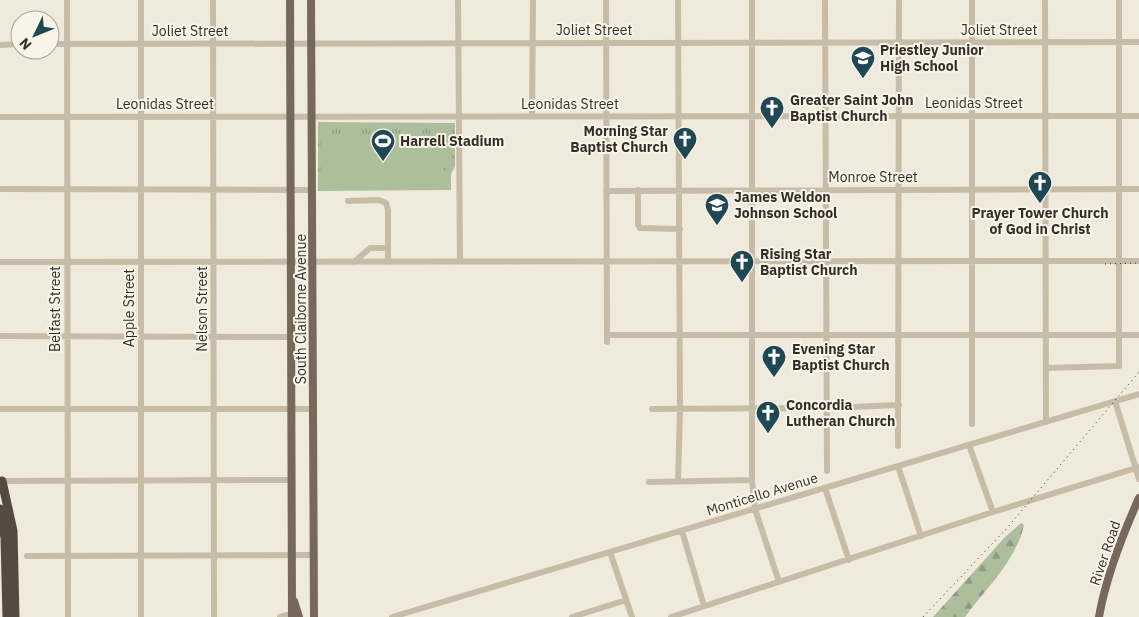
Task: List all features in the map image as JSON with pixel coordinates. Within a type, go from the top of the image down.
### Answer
[{"type":"highway","points":[[1,480],[13,531],[11,613]]},
{"type":"highway","points":[[0,509],[5,538],[11,613]]},
{"type":"main road","name":"South Claiborne Avenue","points":[[290,0],[291,615]]},
{"type":"main road","name":"South Claiborne Avenue","points":[[311,0],[314,263],[314,617]]},
{"type":"main road","name":"River Road","points":[[1098,617],[1105,587],[1124,532],[1139,498]]},
{"type":"main road","points":[[291,594],[299,617]]},
{"type":"street","name":"Belfast Street","points":[[67,0],[68,617]]},
{"type":"street","name":"Apple Street","points":[[141,0],[141,617]]},
{"type":"street","name":"Nelson Street","points":[[213,0],[214,617]]},
{"type":"street","points":[[458,0],[460,261]]},
{"type":"street","points":[[532,116],[533,0]]},
{"type":"street","points":[[606,0],[607,339],[680,335],[1139,335]]},
{"type":"street","points":[[678,0],[680,229],[678,481]]},
{"type":"street","points":[[752,0],[754,262],[752,480],[755,508],[779,582]]},
{"type":"street","points":[[826,0],[827,471]]},
{"type":"street","points":[[898,446],[899,0]]},
{"type":"street","points":[[972,0],[972,424]]},
{"type":"street","points":[[1046,0],[1046,422]]},
{"type":"street","points":[[1046,368],[1119,366],[1119,0]]},
{"type":"street","name":"Joliet Street","points":[[60,44],[1139,42]]},
{"type":"street","name":"Leonidas Street","points":[[0,117],[532,116],[606,118],[679,116],[1139,116]]},
{"type":"street","points":[[0,189],[313,190]]},
{"type":"street","name":"Monroe Street","points":[[606,192],[638,190],[1139,189]]},
{"type":"street","points":[[638,190],[638,225],[640,228],[680,229]]},
{"type":"street","points":[[348,201],[379,200],[388,206],[388,262]]},
{"type":"street","points":[[354,262],[370,248],[388,248]]},
{"type":"street","points":[[0,262],[314,263],[460,261],[607,263],[1139,261]]},
{"type":"street","points":[[0,336],[290,337]]},
{"type":"street","name":"Monticello Avenue","points":[[393,617],[1139,394]]},
{"type":"street","points":[[1115,401],[1138,468],[1139,479]]},
{"type":"street","points":[[652,409],[826,408],[899,405]]},
{"type":"street","points":[[0,409],[314,409]]},
{"type":"street","points":[[969,445],[993,512]]},
{"type":"street","points":[[898,466],[921,536]]},
{"type":"street","points":[[671,617],[993,512],[1138,468]]},
{"type":"street","points":[[1,480],[215,482],[290,480]]},
{"type":"street","points":[[649,482],[752,480]]},
{"type":"street","points":[[825,488],[849,560]]},
{"type":"street","points":[[682,531],[704,606]]},
{"type":"street","points":[[610,552],[632,617]]},
{"type":"street","points":[[27,556],[291,554],[314,556]]},
{"type":"street","points":[[572,617],[626,600]]},
{"type":"street","points":[[280,617],[291,615]]},
{"type":"green space","name":"Harrell Stadium","points":[[318,122],[455,123],[455,166],[451,174],[451,190],[318,191]]},
{"type":"green space","name":"Harrell Stadium","points":[[321,135],[444,135],[444,188],[321,189]]},
{"type":"green space","points":[[1021,523],[1024,525],[1020,538],[1007,562],[965,617],[933,617],[1005,537]]},
{"type":"railway","points":[[1105,264],[1139,263]]},
{"type":"railway","points":[[923,617],[1007,528],[1139,372]]},
{"type":"place","name":"Priestley Junior High School","points":[[863,79]]},
{"type":"place","name":"Greater Saint John Baptist Church","points":[[772,129]]},
{"type":"place","name":"Morning Star Baptist Church","points":[[685,160]]},
{"type":"place","name":"Harrell Stadium","points":[[383,162]]},
{"type":"place","name":"Prayer Tower Church of God in Christ","points":[[1040,204]]},
{"type":"place","name":"James Weldon Johnson School","points":[[717,226]]},
{"type":"place","name":"Rising Star Baptist Church","points":[[742,283]]},
{"type":"place","name":"Evening Star Baptist Church","points":[[774,378]]},
{"type":"place","name":"Concordia Lutheran Church","points":[[768,434]]}]
